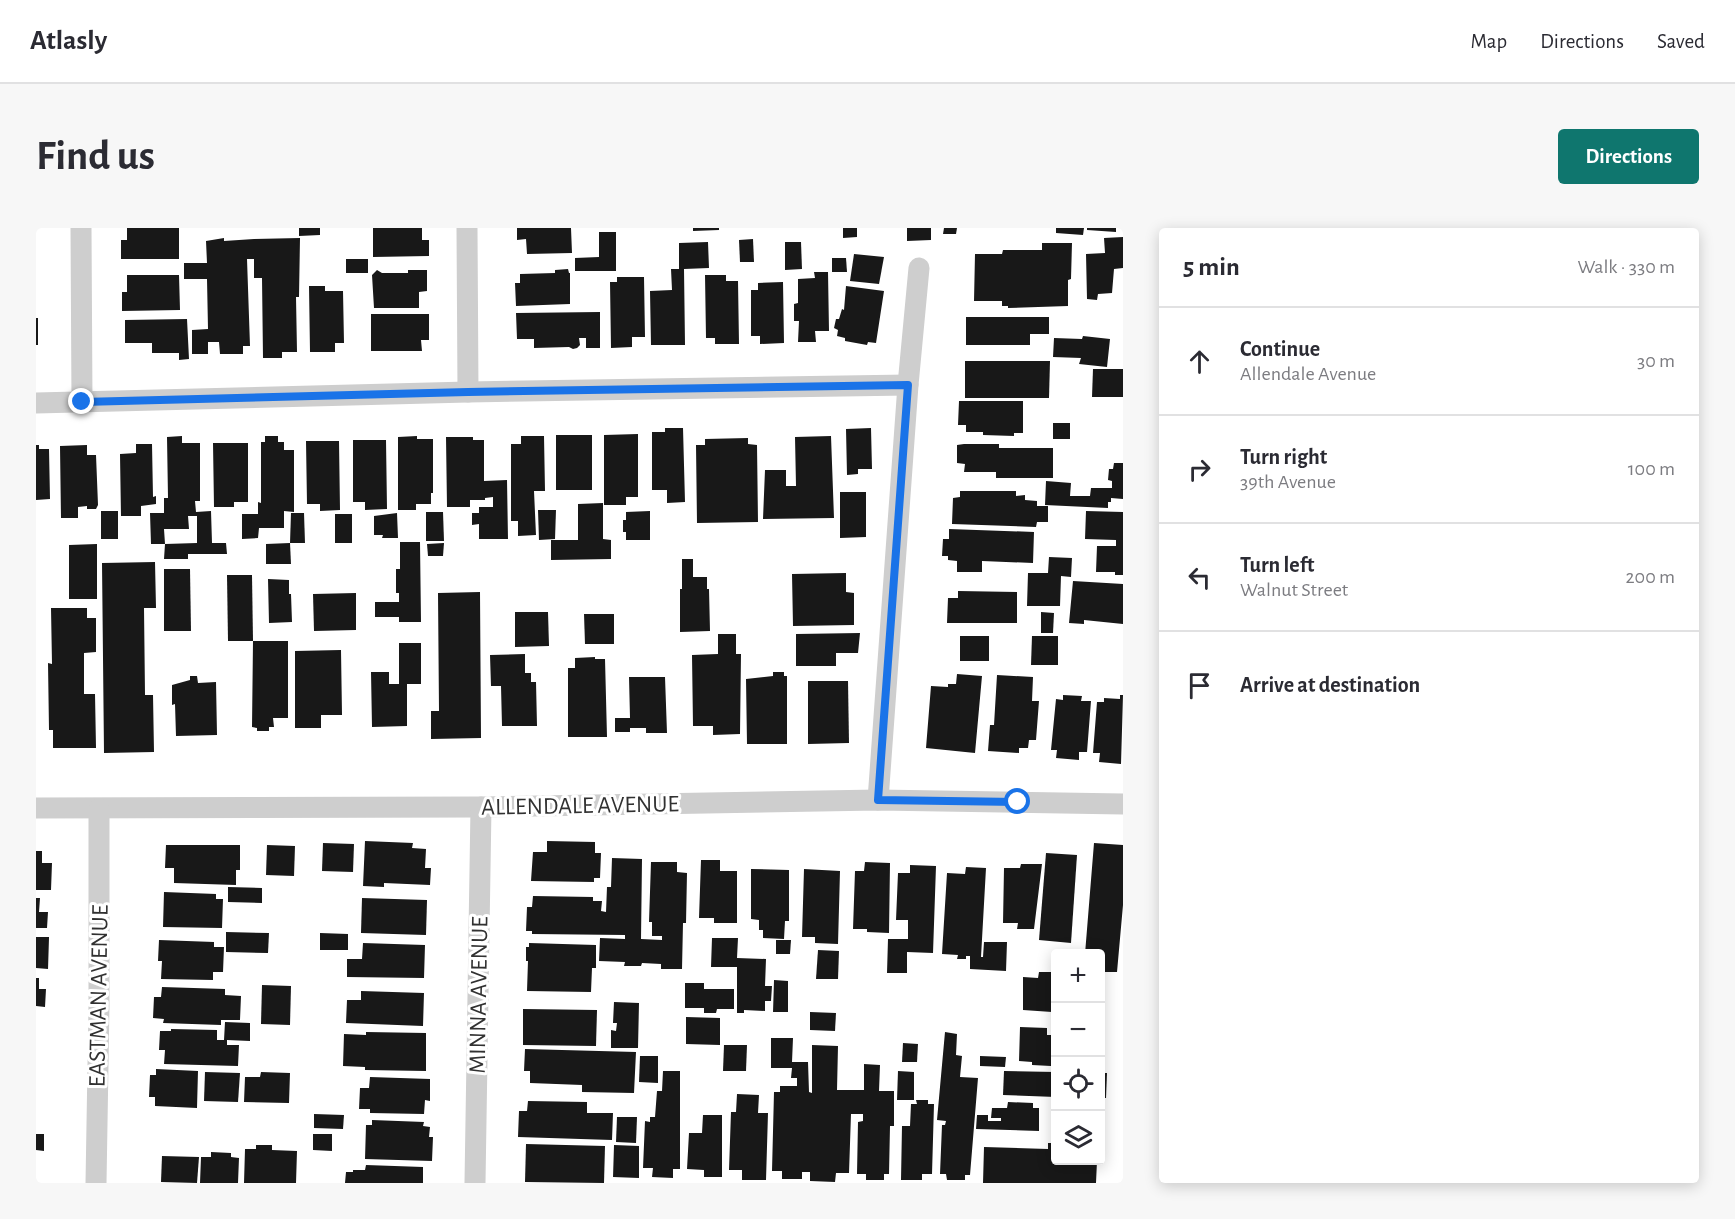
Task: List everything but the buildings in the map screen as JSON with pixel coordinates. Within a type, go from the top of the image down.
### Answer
[{"type":"street","points":[[81,228],[82,402]]},
{"type":"street","points":[[467,228],[468,392]]},
{"type":"street","points":[[878,800],[908,385],[919,268]]},
{"type":"street","points":[[36,403],[468,392],[908,385]]},
{"type":"street","name":"ALLENDALE AVENUE","points":[[36,808],[481,807],[878,800],[1123,804]]},
{"type":"street","name":"MINNA AVENUE","points":[[475,1183],[481,807]]},
{"type":"street","name":"EASTMAN AVENUE","points":[[96,1183],[99,809]]},
{"type":"route","points":[[82,402],[468,392],[908,385],[878,800],[1018,802]]}]
